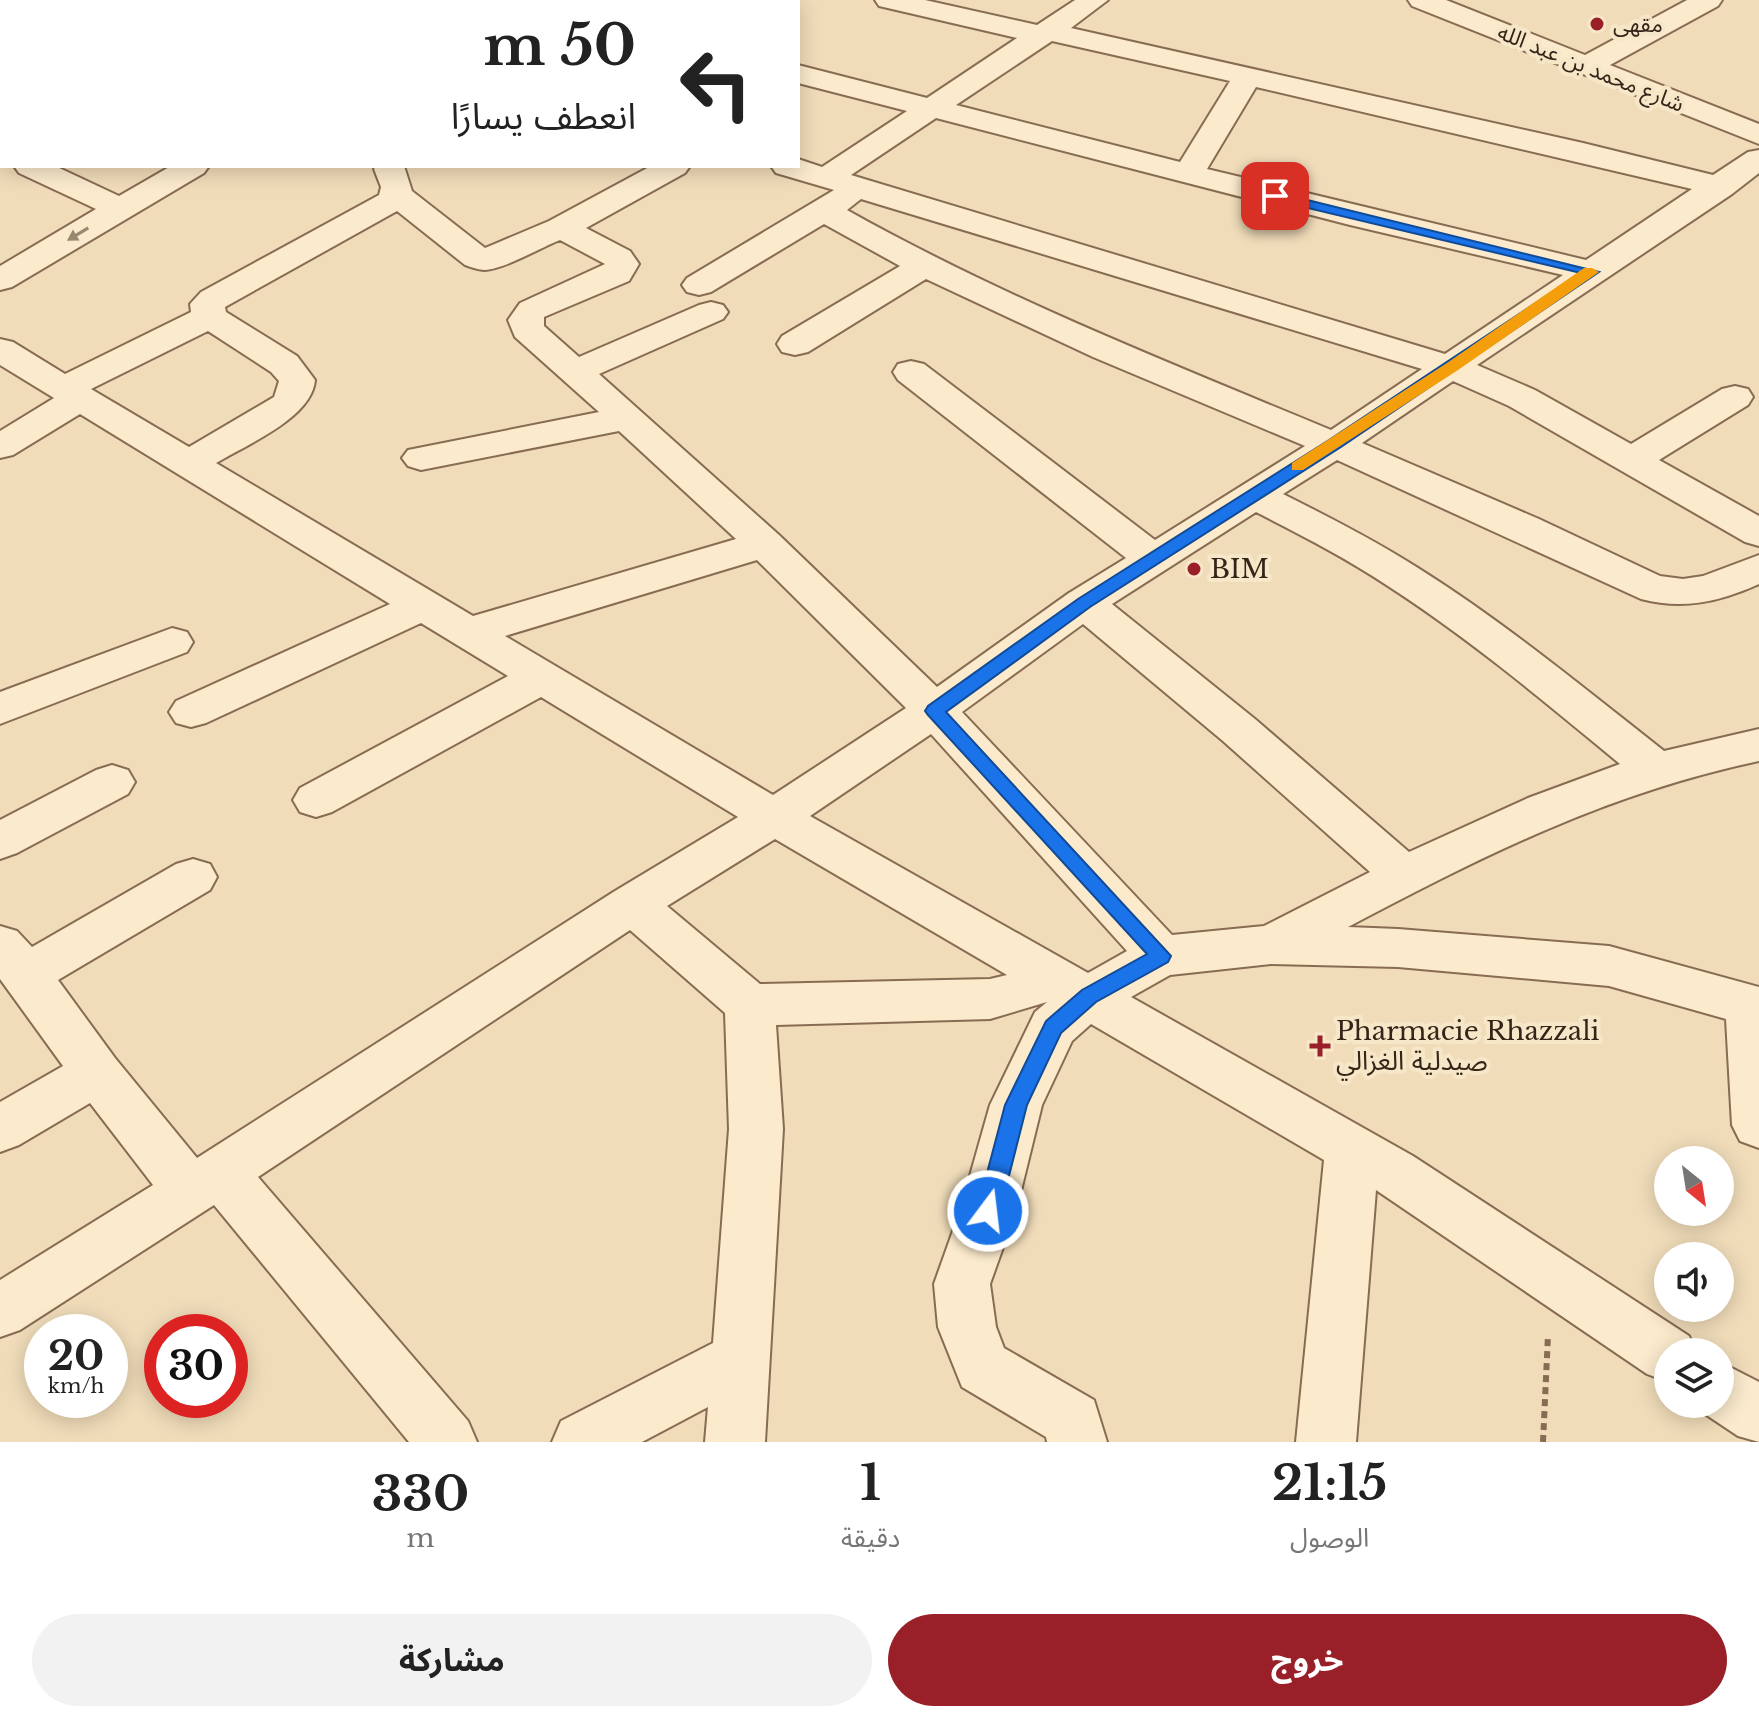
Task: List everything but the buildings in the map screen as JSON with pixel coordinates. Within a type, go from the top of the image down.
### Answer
[{"type":"street","points":[[575,372],[705,298],[824,194],[931,107],[1094,0]]},
{"type":"street","name":"شارع محمد بن عبد الله","points":[[1422,0],[1759,135]]},
{"type":"street","points":[[1587,66],[1708,0]]},
{"type":"street","points":[[899,1],[1248,75],[1721,187]]},
{"type":"street","points":[[1648,6],[1678,17]]},
{"type":"street","points":[[800,74],[1188,174],[1592,272]]},
{"type":"street","points":[[1188,174],[1248,75]]},
{"type":"street","points":[[0,1311],[632,904],[774,817],[934,711],[1084,603],[1335,444],[1759,159]]},
{"type":"street","points":[[34,168],[121,209]]},
{"type":"street","points":[[0,280],[190,168]]},
{"type":"street","points":[[189,463],[272,416],[288,404],[296,391],[297,380],[284,364],[209,317],[206,309],[213,299],[385,206],[393,181],[484,260],[561,228],[670,168]]},
{"type":"street","points":[[790,168],[922,267],[1028,317],[1505,518],[1653,589],[1688,594],[1716,588],[1759,568]]},
{"type":"street","points":[[824,194],[860,188],[1452,367],[1522,398],[1759,533]]},
{"type":"street","points":[[561,228],[618,258],[622,264],[617,274],[532,310],[525,320],[527,330],[765,544],[934,711],[1161,956]]},
{"type":"street","points":[[795,344],[922,267]]},
{"type":"street","points":[[0,447],[72,394],[209,317]]},
{"type":"street","points":[[0,350],[774,817],[1352,1149],[1654,1346]]},
{"type":"street","points":[[911,372],[1152,558]]},
{"type":"street","points":[[1632,460],[1735,397]]},
{"type":"street","points":[[421,458],[628,418]]},
{"type":"street","points":[[1252,494],[1356,548],[1424,590],[1518,659],[1657,770]]},
{"type":"street","points":[[469,632],[765,544]]},
{"type":"street","points":[[1084,603],[1239,730],[1405,876]]},
{"type":"street","points":[[191,712],[425,605]]},
{"type":"street","points":[[0,709],[172,642]]},
{"type":"street","points":[[316,800],[544,676]]},
{"type":"street","points":[[1271,945],[1504,828],[1585,793],[1657,770],[1759,745]]},
{"type":"street","points":[[0,841],[112,782]]},
{"type":"street","points":[[193,877],[7,954],[97,1073],[204,1181],[447,1442]]},
{"type":"street","points":[[632,904],[750,1005],[990,999],[1070,985],[1161,956],[1271,945],[1398,948],[1609,966],[1755,1007],[1759,1125]]},
{"type":"street","points":[[1070,985],[1016,1105],[988,1211],[962,1284],[967,1327],[983,1367],[1073,1420],[1077,1442]]},
{"type":"street","points":[[735,1442],[756,1129],[750,1005]]},
{"type":"street","points":[[0,1129],[97,1073]]},
{"type":"street","points":[[1326,1442],[1352,1149]]},
{"type":"street","points":[[582,1442],[742,1358]]},
{"type":"street","points":[[1734,1399],[1759,1416]]},
{"type":"path","points":[[1543,1442],[1550,1277]]},
{"type":"slow traffic","points":[[1298,466],[1452,367],[1592,272],[1589,271]]},
{"type":"place","name":"مقهى","points":[[1597,24]]},
{"type":"place","name":"BIM","points":[[1194,569]]},
{"type":"place","name":"Pharmacie Rhazzali صيدلية الغزالي","points":[[1320,1046]]},
{"type":"route","points":[[988,1211],[1016,1105],[1053,1027],[1089,996],[1161,956],[934,711],[1084,603],[1335,444],[1592,272],[1275,196]]}]
